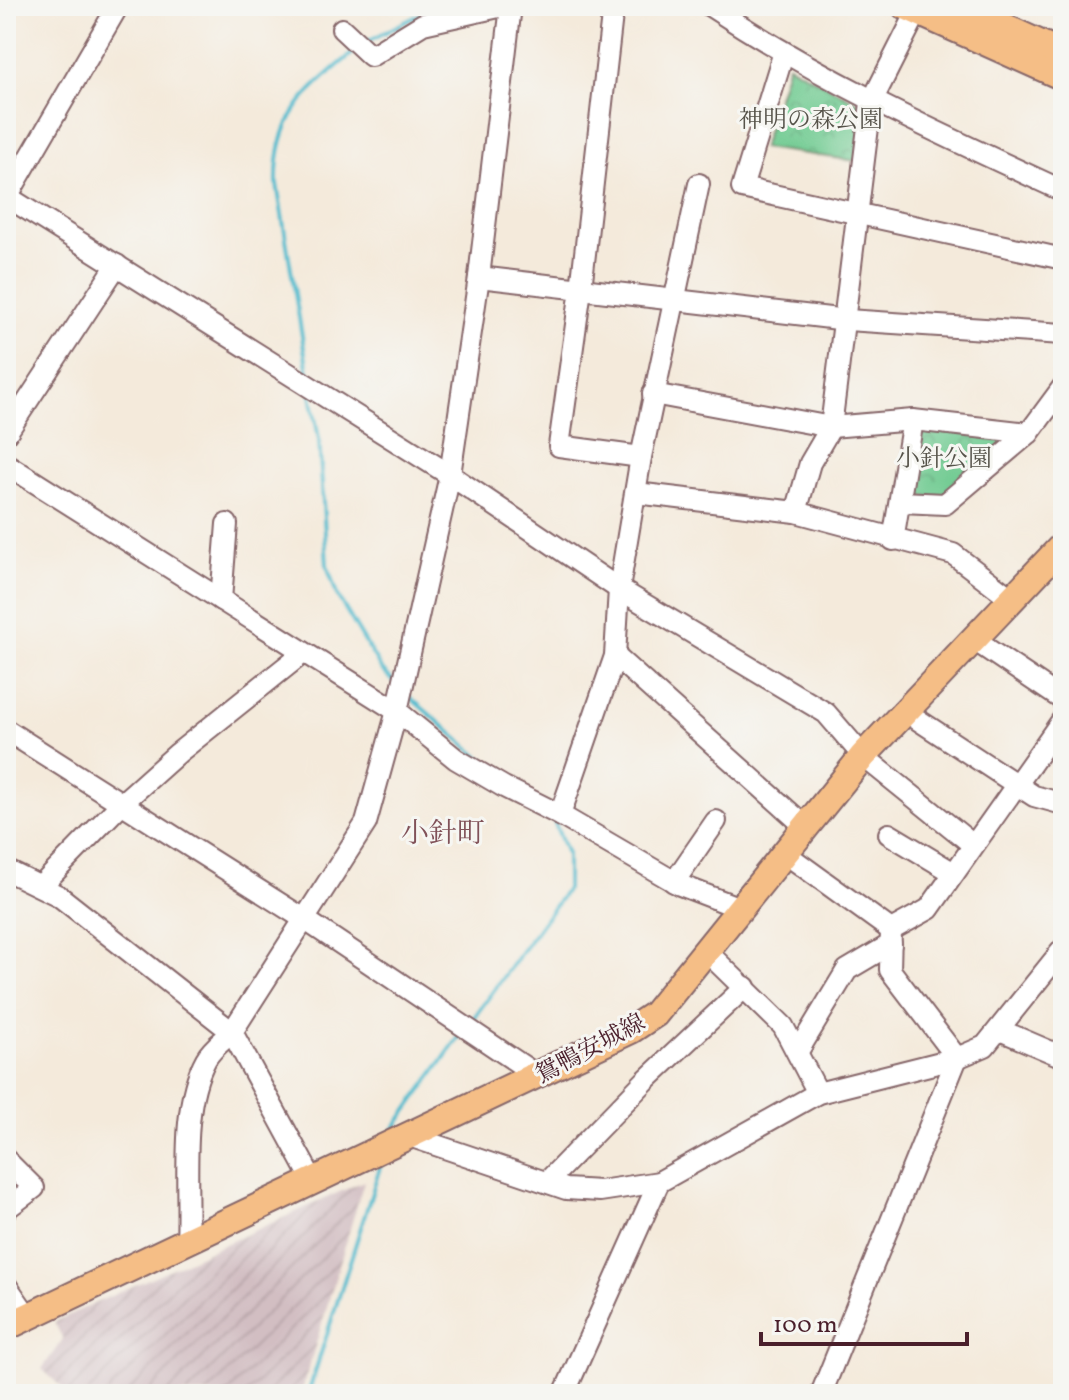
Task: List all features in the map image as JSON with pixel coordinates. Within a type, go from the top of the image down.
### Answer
[{"type":"main road","points":[[957,6],[1063,54]]},
{"type":"main road","points":[[911,9],[1063,77]]},
{"type":"main road","name":"鴛鴨安城線","points":[[17,1322],[412,1137],[631,1030],[655,1014],[863,756],[1063,545]]},
{"type":"street","points":[[118,6],[7,197],[450,475],[619,589],[826,713],[863,756],[972,844]]},
{"type":"street","points":[[342,29],[371,56],[423,24],[503,6]]},
{"type":"street","points":[[187,1243],[190,1111],[208,1056],[232,1032],[366,823],[397,711],[450,475],[479,277],[511,6]]},
{"type":"street","points":[[613,6],[581,289],[559,446],[641,457]]},
{"type":"street","points":[[710,6],[783,55],[871,103],[1063,191]]},
{"type":"street","points":[[796,512],[810,463],[831,427],[847,320],[856,210],[871,103],[911,9]]},
{"type":"street","points":[[783,55],[742,188],[856,210],[1063,259]]},
{"type":"street","points":[[560,815],[615,656],[619,589],[641,457],[699,184]]},
{"type":"street","points":[[6,434],[117,265]]},
{"type":"street","points":[[479,277],[847,320],[1063,334]]},
{"type":"street","points":[[901,502],[945,504],[1054,413],[1063,387]]},
{"type":"street","points":[[653,394],[831,427],[913,420],[1029,433]]},
{"type":"street","points":[[893,540],[913,420]]},
{"type":"street","points":[[6,464],[397,711],[456,759],[674,882],[740,908]]},
{"type":"street","points":[[636,493],[796,512],[953,554],[1012,599]]},
{"type":"street","points":[[221,600],[227,524]]},
{"type":"street","points":[[974,640],[1063,700]]},
{"type":"street","points":[[41,886],[121,804],[178,753],[303,653]]},
{"type":"street","points":[[615,656],[807,828]]},
{"type":"street","points":[[906,712],[1034,796],[1063,804]]},
{"type":"street","points":[[798,1051],[847,970],[929,909],[1063,719]]},
{"type":"street","points":[[6,730],[304,919],[538,1076]]},
{"type":"street","points":[[674,882],[716,821]]},
{"type":"street","points":[[889,834],[954,873]]},
{"type":"street","points":[[786,854],[891,937]]},
{"type":"street","points":[[6,870],[41,886],[232,1032],[314,1183]]},
{"type":"street","points":[[891,937],[890,970],[957,1058]]},
{"type":"street","points":[[412,1137],[566,1189],[600,1191],[659,1182],[818,1093],[957,1058],[985,1046],[1063,949]]},
{"type":"street","points":[[706,951],[783,1026],[818,1093]]},
{"type":"street","points":[[547,1182],[645,1081],[745,987]]},
{"type":"street","points":[[1000,1030],[1063,1057]]},
{"type":"street","points":[[821,1394],[957,1058]]},
{"type":"street","points":[[6,1160],[34,1188],[6,1209]]},
{"type":"street","points":[[564,1394],[659,1182]]},
{"type":"street","points":[[6,1285],[17,1322]]},
{"type":"shaded area","points":[[364,1181],[301,1394],[69,1394],[42,1369],[63,1339],[54,1322]]},
{"type":"green space","name":"神明の森公園","points":[[788,65],[865,106],[856,161],[762,148]]},
{"type":"green space","name":"小針公園","points":[[917,423],[1014,438],[945,498],[907,495]]},
{"type":"waterway","points":[[364,43],[436,6]]},
{"type":"waterway","points":[[309,379],[277,184],[278,161],[281,141],[297,108],[321,80],[354,52]]},
{"type":"waterway","points":[[311,395],[319,439],[327,565],[337,595],[381,669],[397,685]]},
{"type":"waterway","points":[[406,694],[497,772]]},
{"type":"waterway","points":[[470,1023],[567,889],[567,854],[554,821]]},
{"type":"waterway","points":[[393,1130],[462,1033]]},
{"type":"waterway","points":[[308,1394],[382,1161]]},
{"type":"district","name":"小針町","points":[[443,832]]}]
